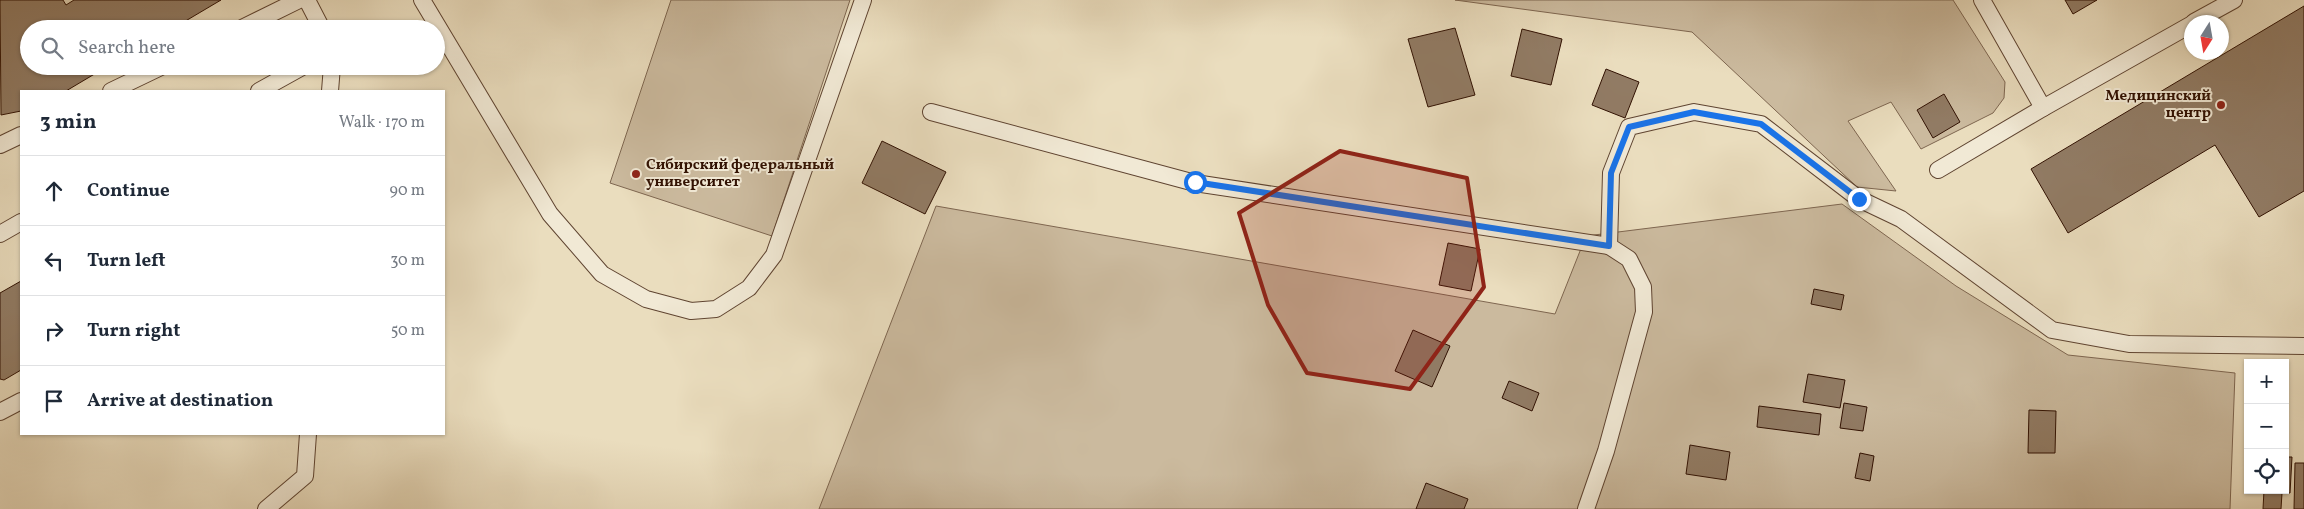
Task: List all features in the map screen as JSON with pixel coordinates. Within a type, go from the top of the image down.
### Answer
[{"type":"lane","points":[[258,20],[299,0]]},
{"type":"lane","points":[[307,0],[317,20]]},
{"type":"lane","points":[[422,0],[434,20]]},
{"type":"lane","points":[[445,38],[550,214],[602,274],[646,299],[691,311],[716,310],[749,288],[774,255],[863,0]]},
{"type":"lane","points":[[1982,0],[2043,108]]},
{"type":"lane","points":[[2207,15],[2234,0]]},
{"type":"lane","points":[[1938,170],[2184,28]]},
{"type":"lane","points":[[113,90],[144,75]]},
{"type":"lane","points":[[261,90],[288,75]]},
{"type":"lane","points":[[330,90],[331,75]]},
{"type":"lane","points":[[931,112],[1195,182],[1609,246],[1629,259],[1643,287],[1644,312],[1606,451],[1586,509]]},
{"type":"lane","points":[[1609,246],[1611,173],[1629,127],[1694,112],[1761,124],[1859,199],[1901,219],[2052,330],[2129,344],[2304,346]]},
{"type":"lane","points":[[0,145],[20,135]]},
{"type":"lane","points":[[0,234],[20,223]]},
{"type":"lane","points":[[0,412],[20,402]]},
{"type":"lane","points":[[266,509],[305,476],[308,435]]},
{"type":"highlighted area","points":[[1340,151],[1467,178],[1484,287],[1410,389],[1307,373],[1268,305],[1239,213]]},
{"type":"shaded area","points":[[671,0],[850,0],[772,236],[610,183]]},
{"type":"shaded area","points":[[1455,0],[1953,0],[2005,82],[2004,98],[1993,113],[1921,149],[1891,102],[1848,121],[1896,191],[1857,187],[1692,32]]},
{"type":"shaded area","points":[[1842,204],[1956,286],[2068,355],[2235,373],[2230,509],[819,509],[936,206],[1555,314],[1586,236]]},
{"type":"building","points":[[0,0],[63,0],[66,5],[74,0],[221,0],[187,20],[20,20],[20,75],[93,75],[68,90],[20,90],[20,111],[1,115]]},
{"type":"building","points":[[2065,0],[2097,0],[2073,14]]},
{"type":"building","name":"Медицинский центр","points":[[2304,6],[2304,191],[2259,217],[2215,145],[2068,233],[2031,169],[2214,60],[2229,60],[2229,51]]},
{"type":"building","points":[[1455,28],[1475,95],[1428,107],[1408,39]]},
{"type":"building","points":[[1522,29],[1562,39],[1551,85],[1511,76]]},
{"type":"building","points":[[1606,69],[1639,82],[1625,118],[1592,105]]},
{"type":"building","points":[[1944,94],[1960,122],[1933,138],[1917,110]]},
{"type":"building","points":[[882,141],[946,172],[925,214],[862,183]]},
{"type":"building","points":[[1448,243],[1480,249],[1471,291],[1439,285]]},
{"type":"building","points":[[20,282],[20,371],[4,380],[0,379],[0,293]]},
{"type":"building","points":[[1814,289],[1844,295],[1841,310],[1811,304]]},
{"type":"building","points":[[1413,330],[1450,346],[1432,387],[1395,371]]},
{"type":"building","points":[[1808,374],[1845,380],[1840,408],[1803,402]]},
{"type":"building","points":[[1509,381],[1539,393],[1532,411],[1502,398]]},
{"type":"building","points":[[1844,403],[1867,407],[1863,431],[1840,428]]},
{"type":"building","points":[[1759,406],[1821,414],[1819,435],[1757,427]]},
{"type":"building","points":[[2029,410],[2056,411],[2055,453],[2028,453]]},
{"type":"building","points":[[1690,445],[1730,452],[1726,480],[1686,474]]},
{"type":"building","points":[[1860,453],[1874,456],[1870,481],[1855,478]]},
{"type":"building","points":[[2289,457],[2292,457],[2290,493]]},
{"type":"building","points":[[2295,463],[2304,463],[2304,509],[2294,509]]},
{"type":"building","points":[[1426,483],[1468,499],[1464,509],[1416,509]]},
{"type":"building","points":[[2264,494],[2282,494],[2281,509],[2263,509]]},
{"type":"place","name":"Медицинский центр","points":[[2221,105]]},
{"type":"place","name":"Сибирский федеральный университет","points":[[636,174]]},
{"type":"route","points":[[1195,182],[1609,246],[1611,173],[1629,127],[1694,112],[1761,124],[1859,199]]}]
